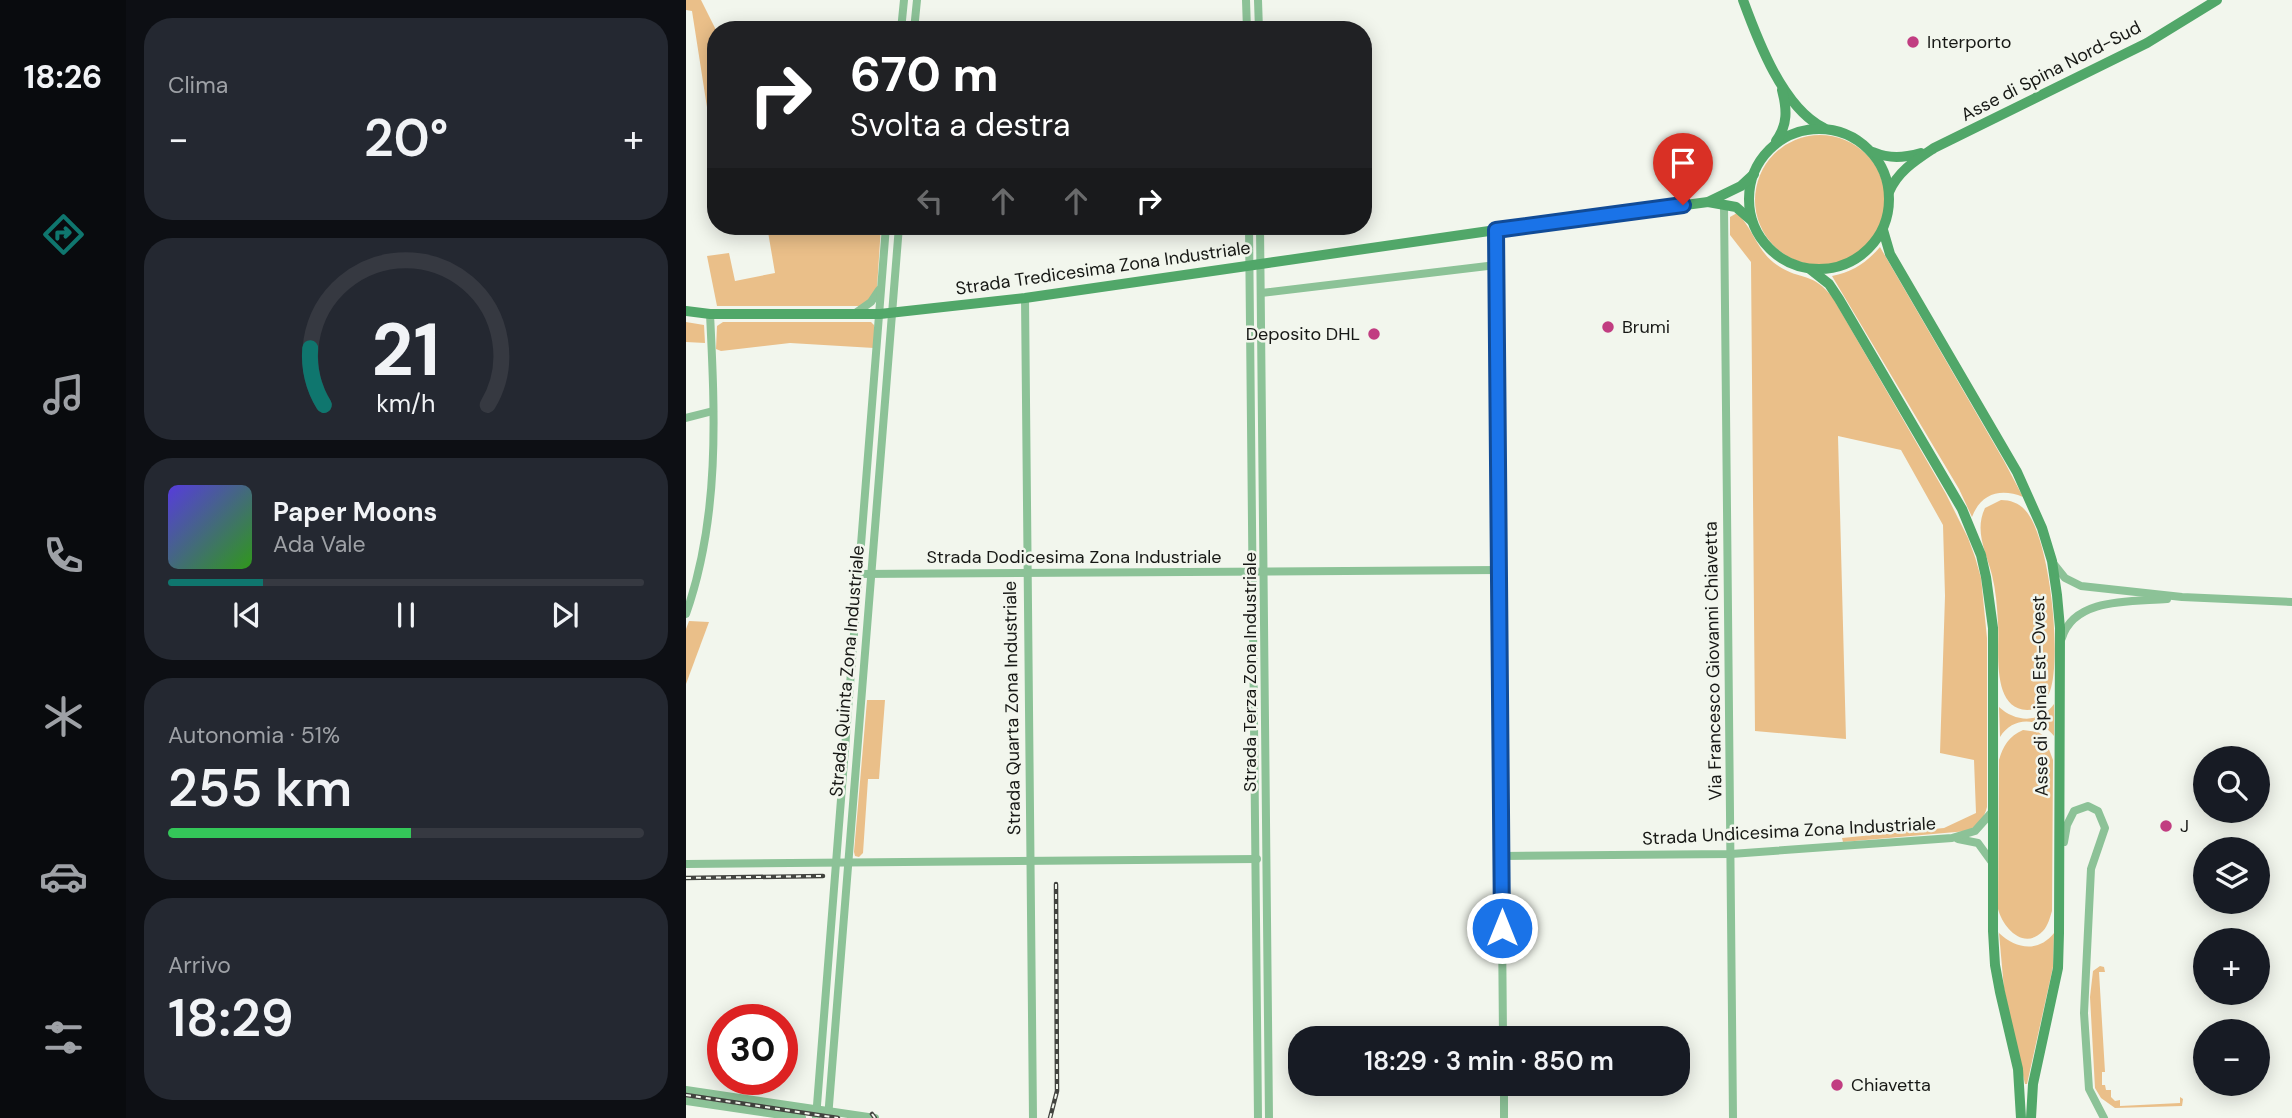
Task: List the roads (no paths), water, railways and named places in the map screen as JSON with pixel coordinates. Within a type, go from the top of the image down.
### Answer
[{"type":"main road","points":[[1743,0],[1780,81],[1806,117],[1829,130],[1853,138],[1870,151],[1884,157],[1902,159],[1934,148]]},
{"type":"main road","name":"Asse di Spina Nord-Sud","points":[[1934,148],[2147,43],[2217,0]]},
{"type":"main road","points":[[1753,223],[1749,196],[1754,174],[1761,159],[1781,135],[1786,120],[1787,105],[1780,81]]},
{"type":"main road","points":[[1772,147],[1796,133],[1829,130]]},
{"type":"main road","points":[[1889,192],[1899,176],[1913,162],[1934,148]]},
{"type":"main road","points":[[1708,202],[1737,207],[1753,223],[1775,254],[1794,265],[1810,269],[1832,269],[1853,261],[1870,248],[1883,230],[1889,208],[1889,192],[1883,170],[1870,151]]},
{"type":"main road","points":[[1708,202],[1741,186],[1754,174]]},
{"type":"main road","name":"Strada Tredicesima Zona Industriale","points":[[710,314],[893,313],[1025,298],[1708,202]]},
{"type":"main road","name":"Asse di Spina Est-Ovest","points":[[1883,230],[1890,254],[2022,481],[2038,516],[2052,561],[2058,606],[2060,655],[2057,968],[2033,1084],[2031,1118]]},
{"type":"main road","points":[[1810,269],[1829,284],[1839,299],[1957,500],[1981,555],[1989,589],[1993,628],[1995,965],[2018,1069],[2021,1118]]},
{"type":"main road","points":[[686,311],[710,314]]},
{"type":"main road","points":[[686,318],[710,314]]},
{"type":"street","points":[[902,21],[904,0]]},
{"type":"street","points":[[915,21],[917,0]]},
{"type":"street","points":[[1246,0],[1247,21]]},
{"type":"street","points":[[1258,0],[1259,21]]},
{"type":"street","name":"Via Francesco Giovanni Chiavetta","points":[[1724,205],[1733,1118]]},
{"type":"street","points":[[1496,230],[1503,1026]]},
{"type":"street","name":"Strada Quinta Zona Industriale","points":[[816,1114],[885,235]]},
{"type":"street","name":"Strada Quinta Zona Industriale","points":[[828,1115],[898,235]]},
{"type":"street","name":"Strada Terza Zona Industriale","points":[[1250,235],[1261,293],[1269,1118]]},
{"type":"street","name":"Strada Terza Zona Industriale","points":[[1258,1118],[1249,370],[1259,235]]},
{"type":"street","points":[[1261,293],[1496,265]]},
{"type":"street","points":[[853,314],[874,299],[882,284]]},
{"type":"street","name":"Strada Quarta Zona Industriale","points":[[1025,298],[1033,1118]]},
{"type":"street","points":[[686,614],[699,575],[712,492],[710,314]]},
{"type":"street","points":[[1249,370],[1261,371]]},
{"type":"street","points":[[686,418],[713,411]]},
{"type":"street","points":[[2052,561],[2065,578],[2074,584],[2182,597],[2292,602]]},
{"type":"street","name":"Strada Dodicesima Zona Industriale","points":[[858,574],[1499,570]]},
{"type":"street","points":[[2060,655],[2064,632],[2080,614],[2119,602],[2182,597]]},
{"type":"street","points":[[855,621],[867,622]]},
{"type":"street","points":[[1254,701],[1266,701]]},
{"type":"street","points":[[2059,904],[2064,882],[2063,847],[2067,825],[2074,811],[2083,807],[2094,808],[2102,817],[2105,828],[2091,869],[2084,1013],[2089,1089],[2104,1118]]},
{"type":"street","points":[[1952,838],[1975,831],[1994,809]]},
{"type":"street","points":[[1952,838],[1978,843],[1994,866]]},
{"type":"street","name":"Strada Undicesima Zona Industriale","points":[[1501,856],[1731,854],[1952,838]]},
{"type":"street","points":[[686,864],[1266,859]]},
{"type":"street","points":[[1255,898],[1267,898]]},
{"type":"street","points":[[826,998],[837,999]]},
{"type":"street","points":[[1257,1065],[1269,1064]]},
{"type":"street","points":[[686,1090],[816,1114],[875,1118]]},
{"type":"street","points":[[1504,1096],[1504,1118]]},
{"type":"street","points":[[686,1101],[802,1118]]},
{"type":"railway","points":[[686,878],[823,876]]},
{"type":"railway","points":[[1050,1118],[1057,1091],[1056,884]]},
{"type":"railway","points":[[686,1095],[838,1118]]},
{"type":"railway","points":[[872,1114],[875,1118]]},
{"type":"place","name":"Interporto","points":[[1913,42]]},
{"type":"place","name":"Brumi","points":[[1608,327]]},
{"type":"place","name":"Deposito DHL","points":[[1374,334]]},
{"type":"place","name":"J","points":[[2166,826]]},
{"type":"place","name":"Chiavetta","points":[[1837,1085]]}]
